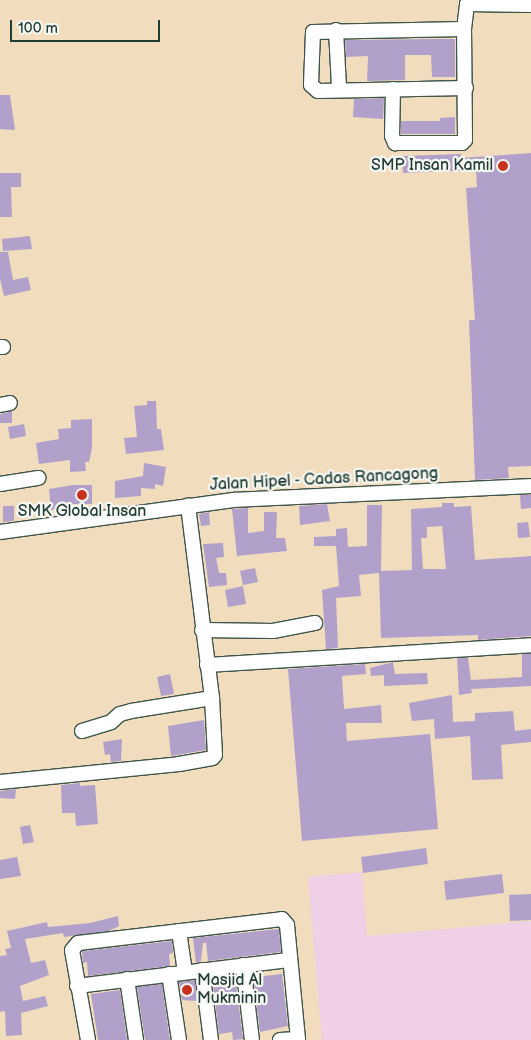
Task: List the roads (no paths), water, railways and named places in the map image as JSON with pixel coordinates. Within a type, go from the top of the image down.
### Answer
[{"type":"street","points":[[393,89],[392,136],[396,143],[458,145],[465,140],[464,29],[467,4],[531,5]]},
{"type":"street","points":[[464,29],[336,30],[311,33],[311,85],[318,91],[339,88],[466,88]]},
{"type":"street","points":[[336,30],[339,88]]},
{"type":"street","points":[[0,484],[39,478]]},
{"type":"street","name":"Jalan Hipel - Cadas Rancagong","points":[[0,532],[188,505],[322,494],[401,494],[531,486]]},
{"type":"street","points":[[0,782],[212,758],[215,750],[212,698],[202,630],[188,505]]},
{"type":"street","points":[[202,630],[273,631],[316,623]]},
{"type":"street","points":[[207,665],[531,645]]},
{"type":"street","points":[[82,731],[111,722],[120,714],[131,711],[212,698]]},
{"type":"street","points":[[88,1040],[72,950],[78,943],[282,919],[287,925],[288,960],[298,1039],[280,1040]]},
{"type":"street","points":[[179,931],[185,972]]},
{"type":"street","points":[[77,986],[288,960]]},
{"type":"street","points":[[243,965],[252,1040]]},
{"type":"street","points":[[202,970],[211,1040]]},
{"type":"street","points":[[169,974],[179,1040]]},
{"type":"street","points":[[127,979],[136,1040]]},
{"type":"place","name":"SMP Insan Kamil","points":[[503,166]]},
{"type":"place","name":"SMK Global Insan","points":[[82,495]]},
{"type":"place","name":"Masjid Al Mukminin","points":[[187,990]]}]
